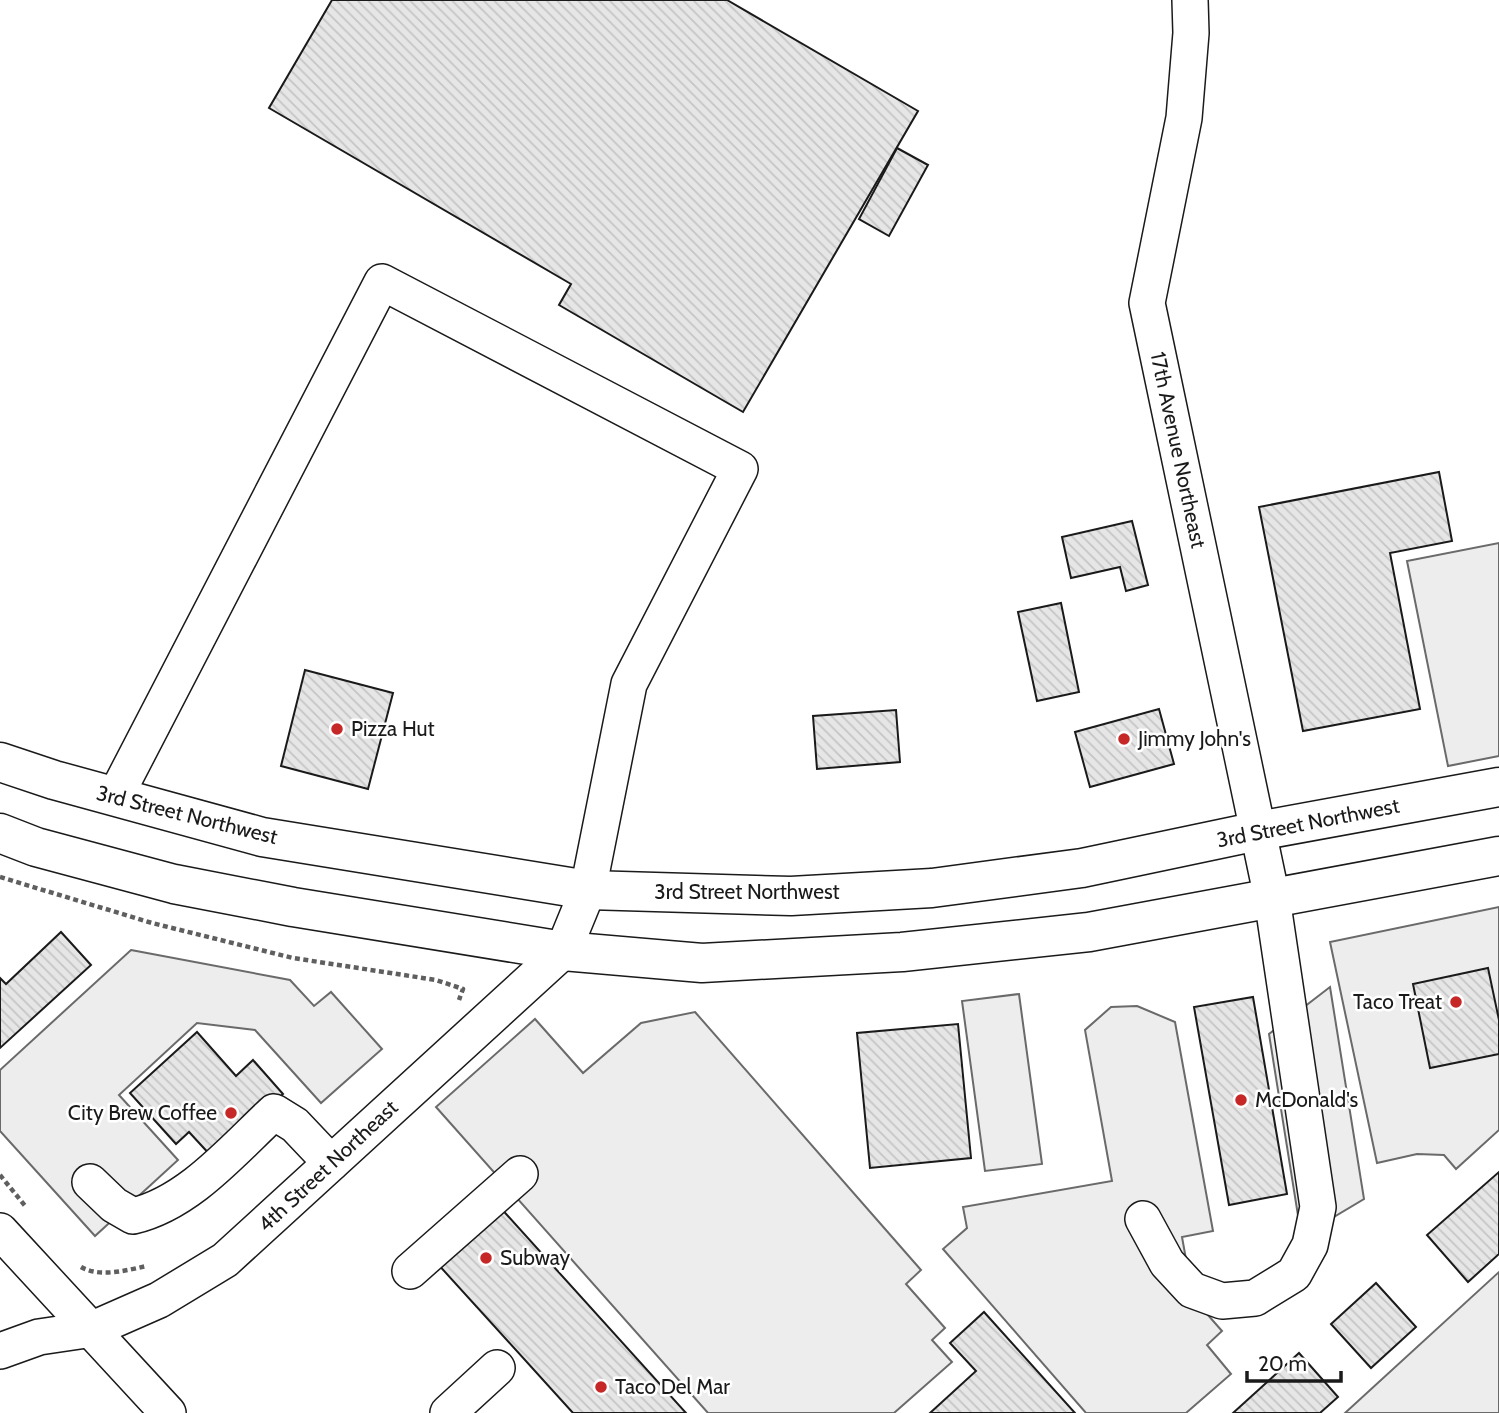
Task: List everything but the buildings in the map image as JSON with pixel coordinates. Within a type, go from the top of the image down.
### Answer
[{"type":"highway","name":"3rd Street Northwest","points":[[0,762],[262,837],[588,890],[790,896],[932,888],[1082,868],[1258,831],[1499,787]]},
{"type":"highway","points":[[0,833],[36,847],[174,884],[293,907],[562,951],[702,963],[902,952],[1089,932],[1499,856]]},
{"type":"street","name":"17th Avenue Northeast","points":[[1143,1219],[1167,1263],[1192,1290],[1222,1301],[1255,1298],[1294,1274],[1310,1245],[1318,1206],[1272,898],[1147,303],[1184,118],[1191,33],[1190,0]]},
{"type":"street","name":"4th Street Northeast","points":[[0,1351],[39,1337],[93,1329],[159,1300],[225,1260],[562,951],[588,890],[629,684],[740,469],[382,282],[116,797]]},
{"type":"street","points":[[90,1182],[114,1205],[133,1216],[155,1211],[193,1185],[275,1112],[295,1125],[331,1163]]},
{"type":"street","points":[[410,1271],[520,1174]]},
{"type":"street","points":[[0,1231],[168,1413]]},
{"type":"street","points":[[448,1413],[497,1368]]},
{"type":"path","points":[[0,877],[152,923],[280,956],[436,980],[463,989]]},
{"type":"shaded area","points":[[1499,543],[1499,756],[1448,766],[1407,561]]},
{"type":"shaded area","points":[[1499,907],[1499,1130],[1456,1169],[1444,1155],[1417,1154],[1377,1163],[1330,942]]},
{"type":"shaded area","points":[[131,950],[290,980],[314,1006],[331,992],[382,1049],[321,1103],[255,1030],[197,1023],[119,1095],[178,1160],[95,1236],[0,1131],[0,1070]]},
{"type":"shaded area","points":[[1330,987],[1364,1199],[1322,1224],[1300,1228],[1269,1034]]},
{"type":"shaded area","points":[[1019,994],[1042,1164],[985,1171],[962,1001]]},
{"type":"shaded area","points":[[1137,1006],[1175,1022],[1213,1231],[1182,1237],[1193,1298],[1222,1331],[1207,1345],[1231,1374],[1186,1413],[1086,1413],[943,1249],[967,1228],[963,1207],[1112,1181],[1085,1030],[1111,1007]]},
{"type":"shaded area","points":[[695,1012],[921,1270],[906,1284],[945,1328],[932,1340],[952,1362],[894,1413],[708,1413],[436,1107],[535,1019],[583,1073],[641,1023]]},
{"type":"shaded area","points":[[1499,1272],[1499,1413],[1345,1413]]},
{"type":"place","name":"Pizza Hut","points":[[337,729]]},
{"type":"place","name":"Jimmy John's","points":[[1124,739]]},
{"type":"place","name":"Taco Treat","points":[[1456,1002]]},
{"type":"place","name":"McDonald's","points":[[1241,1100]]},
{"type":"place","name":"City Brew Coffee","points":[[231,1113]]},
{"type":"place","name":"Subway","points":[[486,1258]]},
{"type":"place","name":"Taco Del Mar","points":[[601,1387]]}]
